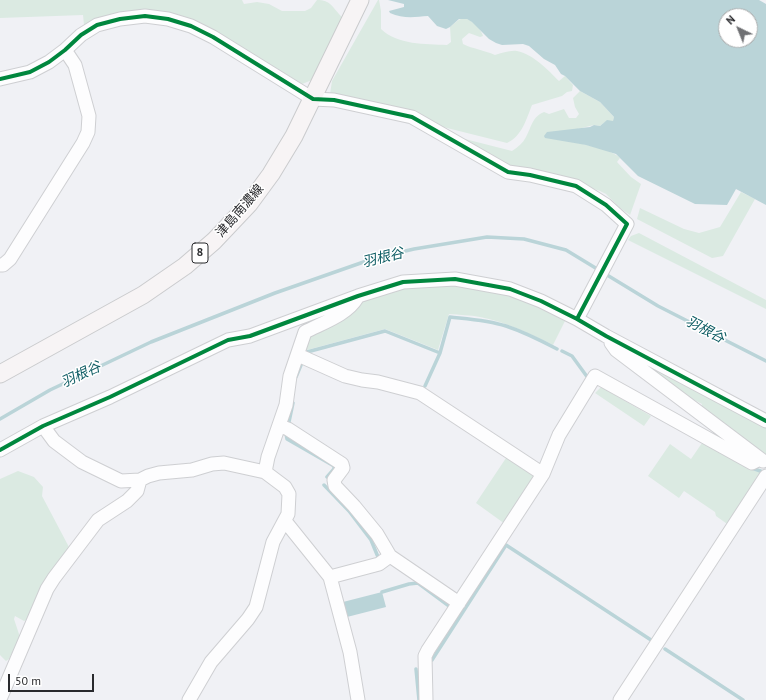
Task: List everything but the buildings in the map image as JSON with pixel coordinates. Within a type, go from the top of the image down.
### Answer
[{"type":"main road","name":"津島南濃線","points":[[0,374],[143,295],[185,266],[214,241],[248,204],[271,174],[294,136],[313,99],[360,0]]},
{"type":"street","points":[[0,79],[30,72],[49,62],[81,35],[97,25],[120,19],[145,16],[168,19],[191,26],[213,37],[313,99],[334,100],[412,117],[508,172],[530,175],[576,186],[606,205],[627,224],[580,313]]},
{"type":"street","points":[[0,265],[3,265],[10,259],[83,143],[88,132],[89,116],[75,64],[65,50]]},
{"type":"street","points":[[0,450],[42,426],[110,397],[228,340],[250,336],[358,296],[403,282],[455,279],[510,289],[580,313],[606,336],[616,350],[763,461]]},
{"type":"street","points":[[265,472],[268,457],[286,405],[290,376],[305,332],[342,313],[353,304],[358,296]]},
{"type":"street","points":[[606,336],[766,421]]},
{"type":"street","points":[[298,354],[345,376],[378,382],[420,393],[542,474]]},
{"type":"street","points":[[426,700],[425,656],[542,474],[558,435],[595,376],[752,463],[763,461]]},
{"type":"street","points":[[42,426],[54,441],[82,462],[121,481],[140,480],[159,473],[192,470],[212,464],[224,463],[265,472],[285,487],[289,494],[288,514],[273,542],[256,608],[211,662],[189,700]]},
{"type":"street","points":[[280,426],[288,429],[342,464],[343,468],[334,480],[335,486],[377,534],[390,556],[459,603]]},
{"type":"street","points":[[620,700],[766,476]]},
{"type":"street","points":[[0,699],[47,589],[54,578],[98,520],[127,501],[137,491],[140,480]]},
{"type":"street","points":[[285,521],[330,577],[350,652],[358,700]]},
{"type":"street","points":[[330,577],[378,564],[390,556]]},
{"type":"shaded area","points":[[0,0],[242,0],[244,4],[257,2],[269,4],[282,11],[305,11],[311,8],[317,0],[322,0],[333,7],[342,17],[312,80],[302,84],[202,23],[168,12],[125,12],[97,19],[84,25],[83,15],[0,18]]},
{"type":"shaded area","points":[[378,0],[381,11],[381,29],[395,38],[412,43],[447,45],[451,42],[450,27],[457,21],[468,19],[477,26],[483,36],[480,37],[469,33],[462,39],[463,44],[495,55],[517,51],[529,55],[559,81],[565,76],[573,85],[572,91],[567,92],[562,96],[532,105],[520,132],[507,143],[431,124],[330,94],[332,81]]},
{"type":"shaded area","points":[[580,91],[600,102],[614,117],[613,121],[605,122],[600,126],[594,125],[545,137],[596,147],[606,150],[620,158],[617,162],[631,177],[641,184],[630,215],[620,208],[606,194],[600,191],[508,166],[462,141],[465,139],[512,151],[523,141],[533,122],[540,114],[544,112],[549,114],[564,109],[569,118],[576,118],[579,114],[575,107],[573,98]]},
{"type":"shaded area","points":[[741,192],[755,199],[723,256],[712,258],[637,219],[640,208],[684,229],[699,233],[720,227]]},
{"type":"shaded area","points":[[639,233],[766,300],[766,309],[628,240],[631,236]]},
{"type":"shaded area","points":[[456,285],[508,295],[539,307],[565,321],[553,345],[518,329],[490,319],[476,316],[449,314],[438,350],[385,329],[307,350],[303,348],[310,332],[350,313],[366,299],[402,289]]},
{"type":"shaded area","points":[[623,352],[766,428],[766,457],[699,410],[702,404],[675,390]]},
{"type":"shaded area","points":[[601,387],[651,416],[644,426],[595,393]]},
{"type":"shaded area","points":[[702,443],[752,470],[762,473],[730,526],[716,516],[715,512],[684,491],[679,498],[648,476],[670,444],[691,459]]},
{"type":"shaded area","points":[[508,455],[537,476],[505,524],[476,503]]},
{"type":"shaded area","points":[[18,471],[34,477],[43,487],[42,496],[70,549],[28,619],[24,621],[15,616],[14,619],[20,637],[9,659],[6,661],[0,655],[0,479]]},
{"type":"water","points":[[388,0],[759,0],[766,4],[766,205],[736,189],[727,205],[695,204],[638,176],[616,154],[586,145],[545,138],[544,136],[547,132],[590,127],[594,125],[600,126],[607,120],[613,121],[614,117],[600,102],[580,91],[561,74],[555,65],[544,59],[529,46],[523,44],[502,45],[496,43],[489,39],[467,19],[459,19],[446,29],[437,26],[428,16],[404,17],[390,13],[389,11],[404,7],[404,4]]},
{"type":"water","points":[[382,592],[386,607],[347,617],[343,602]]},
{"type":"waterway","name":"羽根谷","points":[[0,419],[50,390],[151,342],[275,293],[375,258],[414,249],[487,237],[524,239],[566,250],[658,306],[766,361]]},
{"type":"waterway","points":[[307,352],[385,331],[440,353],[450,317],[485,321],[506,326],[532,336],[557,349]]},
{"type":"waterway","points":[[562,351],[572,356],[588,378]]},
{"type":"waterway","points":[[425,386],[440,353]]},
{"type":"waterway","points":[[296,377],[301,365]]},
{"type":"waterway","points":[[289,422],[293,403]]},
{"type":"waterway","points":[[286,434],[287,439],[334,466],[334,469],[327,477]]},
{"type":"waterway","points":[[752,468],[763,472]]},
{"type":"waterway","points":[[324,485],[349,511],[371,540],[378,557]]},
{"type":"waterway","points":[[432,660],[506,545],[651,640]]},
{"type":"waterway","points":[[382,592],[409,584],[418,583],[449,606]]},
{"type":"waterway","points":[[665,649],[743,700]]},
{"type":"waterway","points":[[416,669],[419,700]]},
{"type":"cycle path","points":[[0,79],[30,72],[49,62],[81,35],[97,25],[120,19],[145,16],[168,19],[191,26],[213,37],[313,99],[334,100],[412,117],[508,172],[530,175],[576,186],[606,205],[627,224],[577,319]]},
{"type":"cycle path","points":[[0,450],[43,426],[110,397],[228,340],[250,336],[358,296],[403,282],[455,279],[510,289],[541,301],[766,421]]}]
